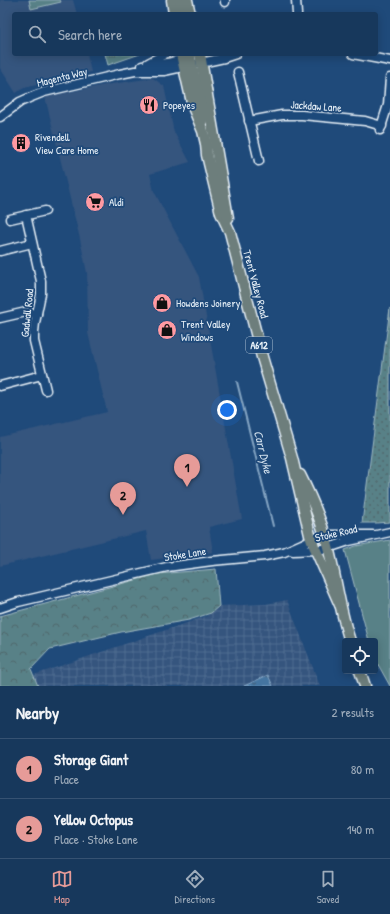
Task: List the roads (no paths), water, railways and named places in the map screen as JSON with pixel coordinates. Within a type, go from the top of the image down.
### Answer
[{"type":"main road","points":[[172,0],[174,12]]},
{"type":"main road","points":[[180,0],[183,12]]},
{"type":"main road","points":[[187,0],[190,12]]},
{"type":"main road","name":"Trent Valley Road","points":[[191,58],[193,108],[206,144],[207,155],[221,213],[230,232]]},
{"type":"main road","name":"Trent Valley Road","points":[[191,58],[212,127],[228,211],[230,232],[262,357],[292,458],[312,539],[340,605]]},
{"type":"main road","name":"Trent Valley Road","points":[[292,458],[310,495],[325,535],[340,605],[349,638]]},
{"type":"main road","points":[[361,674],[365,686]]},
{"type":"street","points":[[296,0],[297,12]]},
{"type":"street","points":[[138,68],[162,56]]},
{"type":"street","points":[[138,68],[164,71],[191,58],[214,56]]},
{"type":"street","points":[[364,56],[390,61]]},
{"type":"street","name":"Magenta Way","points":[[0,117],[20,102],[44,92],[120,74],[138,68]]},
{"type":"street","points":[[238,72],[259,161]]},
{"type":"street","name":"Jackdaw Lane","points":[[249,121],[282,115],[302,115],[365,121],[381,128],[388,105],[390,78]]},
{"type":"street","points":[[10,218],[45,211]]},
{"type":"street","name":"Gadwall Road","points":[[26,215],[38,266],[41,287],[34,341],[46,390]]},
{"type":"street","points":[[0,251],[32,243]]},
{"type":"street","points":[[0,318],[26,312],[37,314]]},
{"type":"street","points":[[0,386],[42,375]]},
{"type":"street","name":"Stoke Road","points":[[287,551],[328,548],[349,541],[390,532]]},
{"type":"street","name":"Stoke Lane","points":[[0,608],[26,600],[167,567],[265,556],[287,551],[312,539],[325,535],[373,535]]},
{"type":"water","points":[[268,675],[273,686],[244,686]]},
{"type":"waterway","name":"Carr Dyke","points":[[237,382],[273,526]]},
{"type":"place","name":"Popeyes","points":[[149,105]]},
{"type":"place","name":"Rivendell View Care Home","points":[[21,143]]},
{"type":"place","name":"Aldi","points":[[95,202]]},
{"type":"place","name":"Howdens Joinery","points":[[162,303]]},
{"type":"place","name":"Trent Valley Windows","points":[[167,330]]},
{"type":"place","name":"Storage Giant","points":[[187,487]]},
{"type":"place","name":"Yellow Octopus","points":[[123,515]]}]
